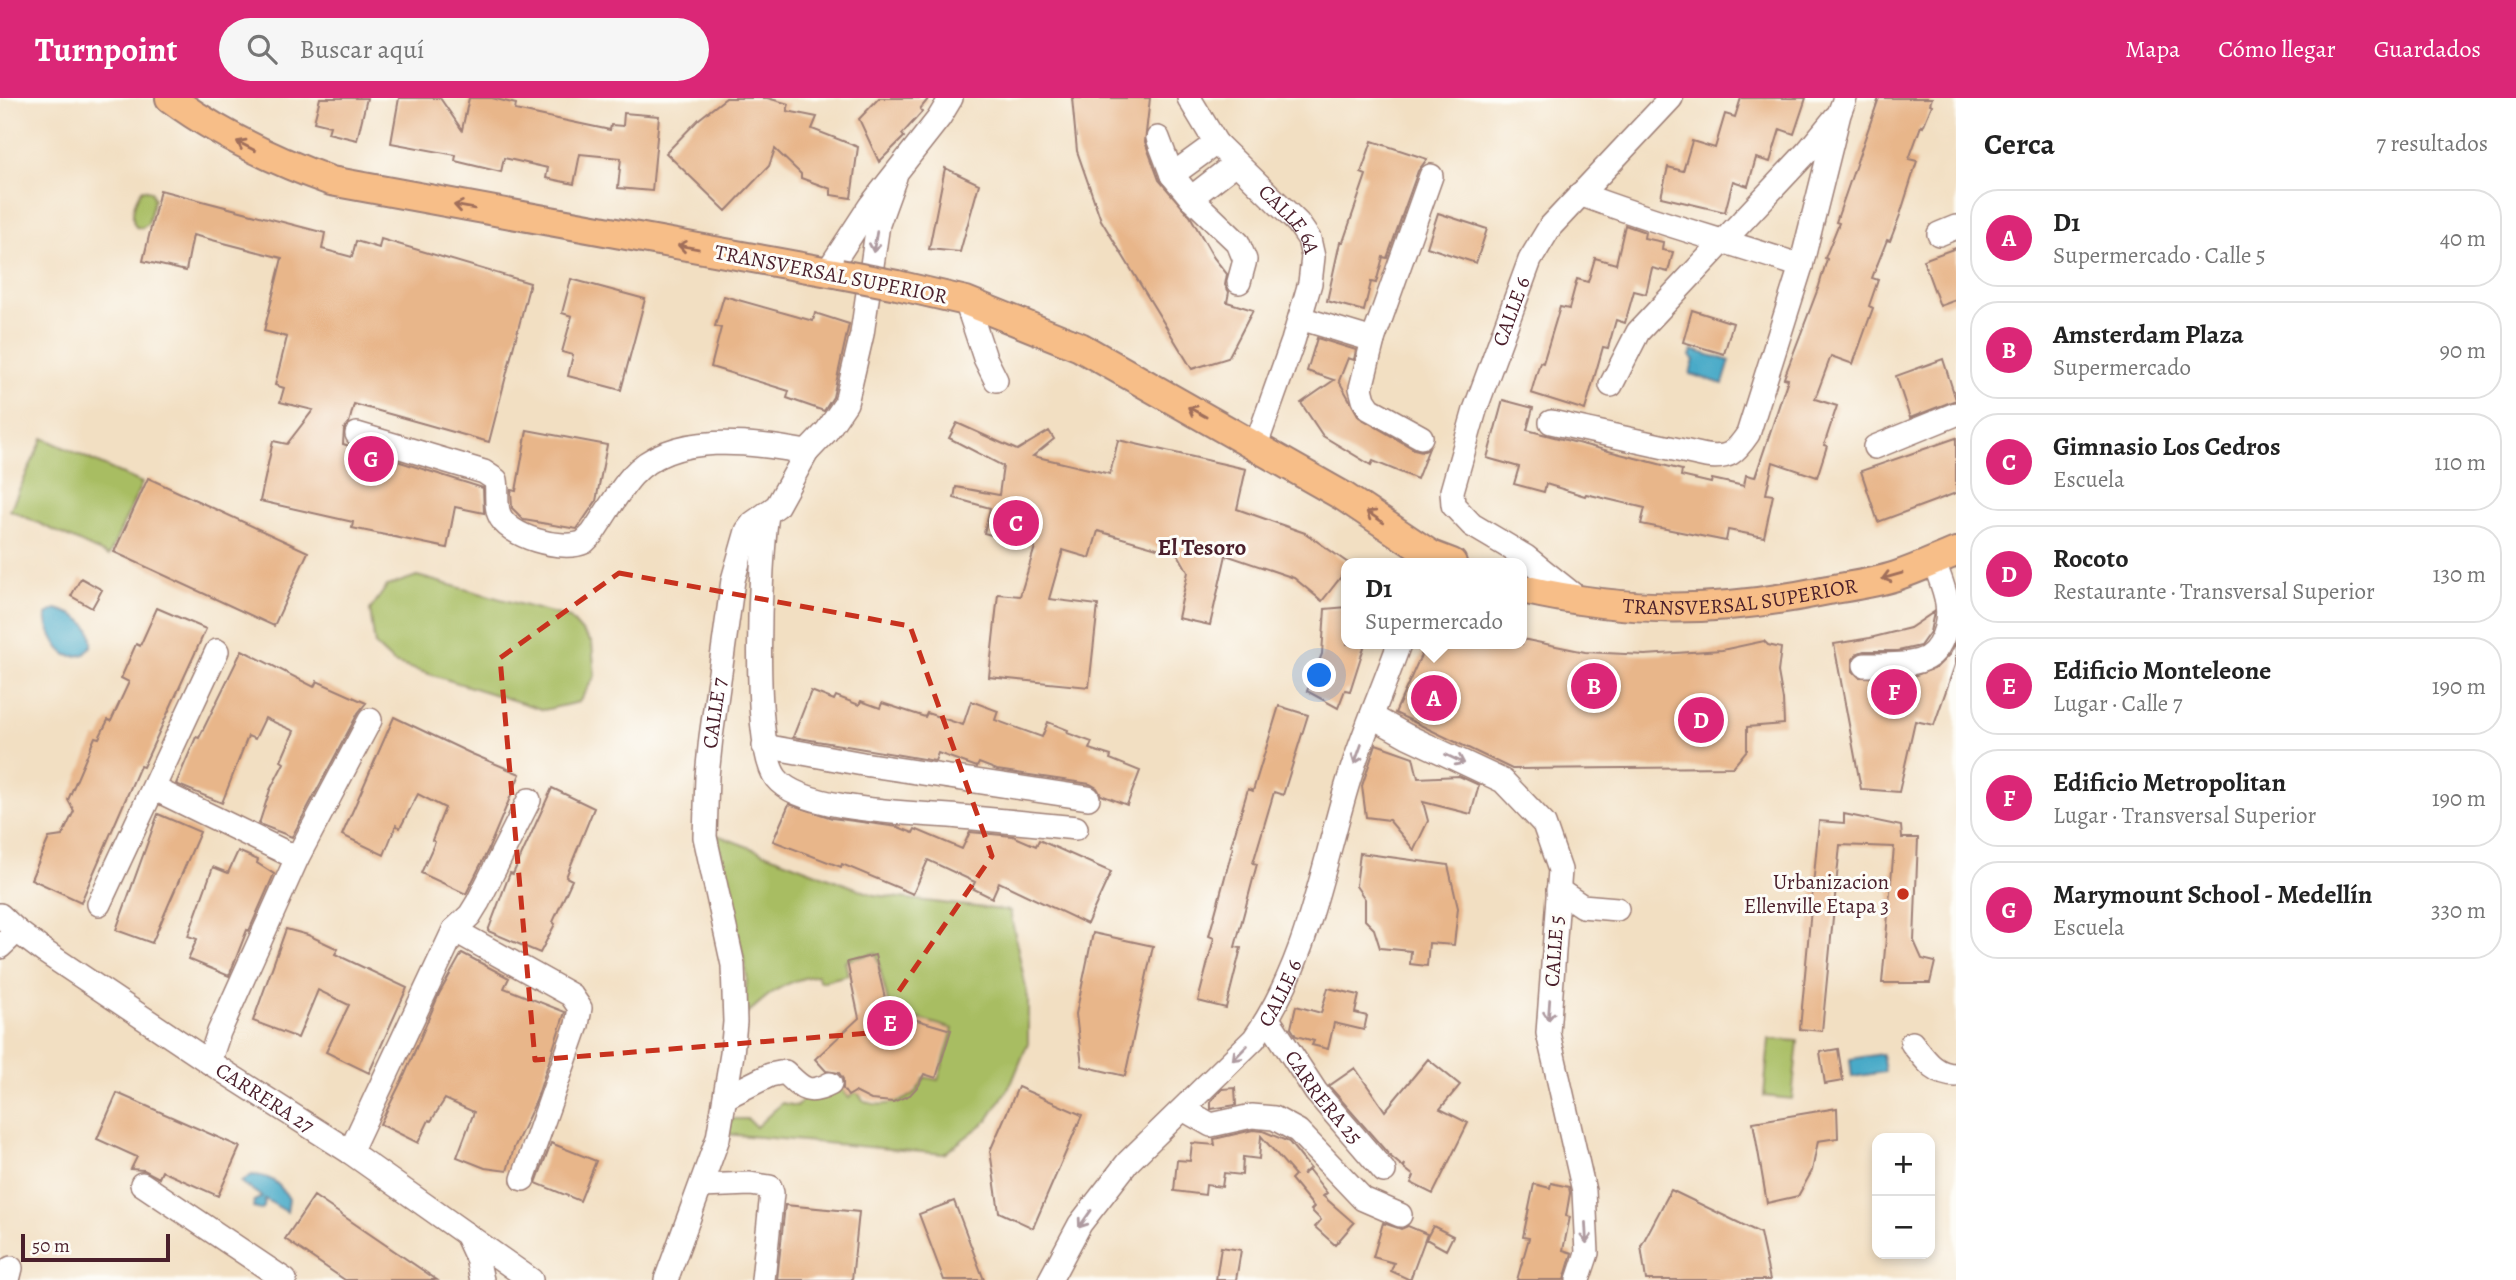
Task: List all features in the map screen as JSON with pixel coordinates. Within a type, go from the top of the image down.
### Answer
[{"type":"main road","name":"TRANSVERSAL SUPERIOR","points":[[170,98],[210,127],[247,147],[331,181],[834,273],[966,301],[1080,347],[1343,496],[1433,558]]},
{"type":"main road","name":"TRANSVERSAL SUPERIOR","points":[[1527,590],[1581,601],[1677,609],[1745,605],[1779,601],[1894,577],[1945,556]]},
{"type":"street","name":"CALLE 7","points":[[834,273],[870,206],[895,177],[951,98]]},
{"type":"street","name":"CALLE 6A","points":[[1189,98],[1216,142],[1298,223],[1309,239],[1313,257],[1300,318],[1256,445]]},
{"type":"street","name":"CALLE 6","points":[[1581,601],[1526,557],[1509,554],[1460,515],[1453,505],[1452,491],[1475,410],[1530,260],[1550,227],[1671,98]]},
{"type":"street","points":[[1611,385],[1639,332],[1725,240],[1842,106]]},
{"type":"street","points":[[1551,422],[1723,458],[1738,448],[1748,435],[1801,266],[1842,106]]},
{"type":"street","points":[[1158,138],[1171,176],[1238,243],[1245,260],[1239,282]]},
{"type":"street","points":[[1171,176],[1216,142]]},
{"type":"street","points":[[1191,198],[1236,163]]},
{"type":"street","points":[[1421,437],[1370,409],[1361,388],[1373,340],[1431,176]]},
{"type":"street","name":"CALLE 7","points":[[666,1280],[718,1138],[735,1022],[733,965],[705,838],[707,776],[733,580],[747,531],[753,523],[767,515],[787,492],[807,452],[827,430],[846,402],[862,334],[878,224],[895,177]]},
{"type":"street","points":[[1580,194],[1621,210],[1725,240],[1801,266]]},
{"type":"street","points":[[966,301],[985,358],[996,380]]},
{"type":"street","points":[[1300,318],[1373,340]]},
{"type":"street","points":[[1875,447],[1956,414]]},
{"type":"street","points":[[357,434],[484,472],[496,480],[499,514],[508,527],[525,537],[544,542],[573,544],[584,541],[592,534],[632,475],[666,453],[727,442],[807,452]]},
{"type":"street","points":[[767,515],[760,585],[761,705],[764,746],[776,778],[792,790],[862,809],[1076,828]]},
{"type":"street","points":[[1865,665],[1922,661],[1936,648],[1946,634],[1945,556]]},
{"type":"street","name":"CALLE 6","points":[[1050,1280],[1080,1224],[1128,1162],[1254,1039],[1268,1019],[1301,950],[1347,785],[1397,649]]},
{"type":"street","points":[[99,904],[155,789],[217,651]]},
{"type":"street","name":"CALLE 5","points":[[1373,717],[1503,781],[1544,824],[1560,870],[1548,1033],[1584,1191],[1587,1253],[1578,1280]]},
{"type":"street","points":[[209,1062],[219,1032],[297,858],[370,720]]},
{"type":"street","points":[[764,746],[1087,798]]},
{"type":"street","points":[[155,789],[297,858]]},
{"type":"street","points":[[350,1152],[454,930],[470,915],[478,902],[530,800]]},
{"type":"street","points":[[1559,890],[1582,906],[1617,909]]},
{"type":"street","name":"CARRERA 27","points":[[0,915],[8,939],[350,1152],[466,1234],[502,1271],[531,1280]]},
{"type":"street","points":[[454,930],[570,995],[580,1008],[578,1025],[523,1179]]},
{"type":"street","name":"CARRERA 25","points":[[1268,1019],[1316,1092],[1384,1171]]},
{"type":"street","points":[[1912,1043],[1928,1064],[1942,1075],[1956,1075]]},
{"type":"street","points":[[726,1097],[775,1073],[785,1073],[800,1087],[810,1091],[830,1084]]},
{"type":"street","points":[[1183,1109],[1211,1125],[1252,1116],[1273,1118],[1298,1131],[1363,1199],[1400,1215]]},
{"type":"street","points":[[142,1184],[285,1280]]},
{"type":"street","points":[[702,1186],[750,1184],[770,1188],[772,1193],[764,1280]]},
{"type":"street","points":[[466,1234],[477,1258],[482,1280]]},
{"type":"highlighted area","points":[[619,573],[910,626],[992,856],[870,1033],[535,1060],[500,658]]},
{"type":"green space","points":[[143,189],[151,191],[154,199],[148,224],[142,228],[136,227],[133,213],[135,202]]},
{"type":"green space","points":[[43,438],[142,483],[109,556],[10,510]]},
{"type":"green space","points":[[417,576],[570,618],[592,643],[595,676],[579,702],[544,710],[394,663],[375,645],[370,610],[387,586]]},
{"type":"green space","points":[[717,835],[874,895],[1010,911],[1028,998],[1028,1043],[1012,1082],[988,1120],[944,1154],[726,1134],[731,1119],[748,1119],[756,1127],[782,1103],[797,1106],[808,1094],[837,1091],[841,1088],[849,1098],[856,1091],[869,1103],[883,1104],[905,1099],[916,1091],[925,1077],[938,1080],[953,1029],[900,1013],[889,1006],[876,953],[845,961],[848,975],[820,982],[817,975],[785,985],[744,1017],[747,976]]},
{"type":"green space","points":[[1769,1039],[1798,1041],[1792,1099],[1764,1096]]},
{"type":"water","points":[[1692,350],[1730,361],[1723,384],[1690,374],[1694,360],[1690,356]]},
{"type":"water","points":[[56,609],[76,617],[90,631],[92,645],[85,654],[67,655],[55,642],[47,614]]},
{"type":"water","points":[[1882,1054],[1885,1072],[1852,1077],[1850,1059]]},
{"type":"water","points":[[252,1175],[269,1179],[282,1189],[289,1199],[287,1212],[265,1199],[261,1210],[253,1208],[254,1201],[262,1197],[241,1182]]},
{"type":"building","points":[[320,98],[367,98],[357,140],[328,133],[330,126],[314,122]]},
{"type":"building","points":[[399,98],[440,98],[462,130],[469,98],[492,98],[516,104],[515,110],[610,130],[611,125],[623,126],[624,113],[659,116],[652,191],[618,188],[621,158],[580,154],[574,184],[546,178],[548,168],[504,158],[501,172],[455,161],[456,155],[391,143]]},
{"type":"building","points":[[726,98],[767,98],[789,104],[787,111],[817,117],[812,129],[858,147],[851,198],[831,195],[831,189],[801,178],[801,174],[775,149],[769,166],[726,211],[666,153],[699,119]]},
{"type":"building","points":[[879,98],[929,98],[920,109],[922,112],[902,134],[904,137],[879,162],[859,119]]},
{"type":"building","points":[[1072,98],[1150,98],[1145,142],[1159,180],[1190,216],[1214,258],[1227,274],[1227,302],[1253,310],[1228,358],[1192,369],[1101,220],[1077,151]]},
{"type":"building","points":[[1741,98],[1806,98],[1794,134],[1780,129],[1770,162],[1756,158],[1748,186],[1733,181],[1725,212],[1661,197],[1668,167],[1683,171],[1692,141],[1715,148],[1725,114],[1735,117]]},
{"type":"building","points":[[1879,98],[1932,98],[1932,105],[1909,159],[1917,161],[1900,215],[1872,278],[1878,280],[1869,306],[1873,308],[1853,364],[1831,356],[1815,399],[1837,406],[1817,477],[1773,462],[1766,494],[1773,495],[1764,537],[1728,530],[1726,541],[1641,524],[1645,508],[1586,494],[1585,496],[1546,484],[1544,492],[1514,484],[1519,467],[1487,458],[1503,400],[1533,408],[1527,430],[1682,470],[1681,476],[1711,483],[1712,479],[1744,486],[1746,475],[1755,477],[1788,379],[1784,378],[1819,286],[1827,259],[1825,258],[1839,223],[1836,222]]},
{"type":"building","points":[[1372,141],[1427,159],[1418,171],[1387,258],[1383,257],[1376,283],[1371,282],[1364,311],[1327,301],[1340,242],[1343,242],[1366,175],[1361,173]]},
{"type":"building","points":[[945,168],[979,184],[960,252],[929,249]]},
{"type":"building","points":[[160,190],[325,233],[322,249],[352,257],[356,241],[379,248],[381,239],[530,283],[489,442],[354,404],[349,423],[344,429],[343,444],[483,488],[484,513],[455,507],[447,548],[352,528],[353,522],[260,501],[273,441],[287,444],[313,410],[280,402],[284,388],[275,385],[287,337],[264,331],[282,258],[193,235],[186,271],[143,261]]},
{"type":"building","points":[[1438,213],[1487,229],[1476,263],[1427,247]]},
{"type":"building","points":[[1625,225],[1645,232],[1644,238],[1663,242],[1662,250],[1673,252],[1668,272],[1652,268],[1646,294],[1634,291],[1625,323],[1616,320],[1608,348],[1603,347],[1585,410],[1531,393],[1560,307],[1569,309],[1577,279],[1588,282],[1595,258],[1616,264]]},
{"type":"building","points":[[1956,248],[1956,300],[1940,306],[1923,260]]},
{"type":"building","points":[[571,279],[645,299],[621,390],[568,376],[573,355],[562,352],[572,316],[562,313]]},
{"type":"building","points":[[724,296],[813,321],[815,313],[849,324],[833,397],[824,411],[787,398],[789,391],[711,367],[721,328],[715,326]]},
{"type":"building","points":[[1692,310],[1733,323],[1724,354],[1683,342]]},
{"type":"building","points":[[1317,338],[1356,350],[1354,360],[1348,358],[1339,381],[1359,417],[1414,449],[1422,451],[1429,448],[1417,479],[1373,461],[1371,465],[1323,436],[1301,403],[1334,380],[1307,371]]},
{"type":"building","points":[[1943,359],[1956,400],[1910,418],[1896,376]]},
{"type":"building","points":[[957,423],[1017,450],[1049,431],[1054,439],[1033,456],[1110,474],[1118,440],[1246,469],[1237,509],[1305,533],[1341,558],[1341,577],[1322,601],[1294,578],[1226,555],[1210,625],[1178,618],[1188,572],[1178,554],[1098,531],[1090,558],[1063,550],[1049,599],[1098,605],[1089,687],[989,677],[998,594],[1020,596],[1035,547],[984,533],[990,508],[954,498],[956,487],[999,495],[1003,466],[949,438]]},
{"type":"building","points":[[527,430],[607,445],[596,501],[577,529],[524,520],[512,508],[511,490],[516,491]]},
{"type":"building","points":[[1956,438],[1956,493],[1878,522],[1861,471]]},
{"type":"building","points":[[148,478],[308,552],[274,626],[114,552]]},
{"type":"building","points":[[81,578],[102,590],[92,608],[71,596]]},
{"type":"building","points":[[157,608],[206,629],[143,767],[140,766],[81,902],[31,879],[49,838],[62,836],[74,811],[68,800],[95,737],[99,738],[108,720],[111,721],[129,682],[121,678],[136,644],[140,646]]},
{"type":"building","points":[[1341,608],[1341,649],[1363,649],[1350,691],[1345,690],[1338,708],[1307,691],[1322,654],[1325,609]]},
{"type":"building","points":[[1934,612],[1930,632],[1920,646],[1898,651],[1864,651],[1853,659],[1853,671],[1859,677],[1908,678],[1936,668],[1950,654],[1956,642],[1956,662],[1934,725],[1915,721],[1899,792],[1861,789],[1834,644],[1910,628]]},
{"type":"building","points":[[1527,640],[1585,652],[1645,655],[1722,650],[1764,641],[1768,645],[1781,648],[1778,672],[1784,724],[1747,727],[1747,750],[1733,767],[1512,769],[1395,713],[1424,649],[1527,649]]},
{"type":"building","points":[[242,650],[314,687],[317,681],[366,703],[358,713],[292,837],[259,824],[294,731],[265,718],[255,739],[248,736],[222,803],[176,784],[196,737],[199,738]]},
{"type":"building","points":[[811,691],[834,700],[836,696],[859,705],[861,701],[880,708],[882,703],[925,717],[927,713],[963,725],[971,701],[998,711],[995,720],[1042,737],[1048,722],[1068,730],[1067,733],[1092,742],[1089,749],[1111,756],[1110,759],[1140,771],[1127,805],[1101,795],[1097,788],[1090,784],[997,770],[979,763],[977,767],[938,753],[935,761],[793,737]]},
{"type":"building","points":[[1279,706],[1308,715],[1283,795],[1274,792],[1253,863],[1257,864],[1235,947],[1241,948],[1226,1008],[1198,1001],[1214,938],[1209,936],[1248,789],[1253,791]]},
{"type":"building","points":[[394,717],[520,774],[466,894],[421,873],[435,842],[432,840],[445,808],[418,794],[400,828],[396,825],[384,855],[342,835]]},
{"type":"building","points":[[1376,744],[1413,757],[1418,778],[1459,776],[1479,785],[1471,814],[1423,802],[1428,821],[1414,850],[1389,820],[1366,817],[1362,786]]},
{"type":"building","points":[[552,788],[594,808],[566,877],[572,880],[540,953],[488,931],[510,873],[513,874]]},
{"type":"building","points":[[789,804],[832,818],[898,827],[913,833],[915,829],[962,849],[970,832],[1013,836],[1036,846],[1039,840],[1111,872],[1087,924],[999,882],[992,898],[972,888],[975,882],[928,860],[913,894],[842,864],[841,867],[773,841]]},
{"type":"building","points":[[158,814],[200,832],[152,943],[116,930]]},
{"type":"building","name":"Urbanizacion Ellenville Etapa 3","points":[[1844,814],[1901,826],[1902,838],[1918,838],[1914,941],[1922,959],[1935,962],[1930,983],[1882,983],[1894,847],[1840,845],[1822,1031],[1800,1029],[1819,821],[1844,823]]},
{"type":"building","points":[[238,851],[258,860],[257,863],[274,874],[229,976],[188,959],[197,939],[188,936],[213,867],[228,873]]},
{"type":"building","points":[[1360,853],[1448,865],[1458,908],[1454,945],[1429,943],[1427,966],[1410,964],[1411,951],[1380,948],[1374,929],[1365,920],[1365,899],[1356,886]]},
{"type":"building","points":[[286,929],[308,935],[338,949],[335,954],[407,988],[369,1073],[326,1052],[349,1005],[318,990],[298,1038],[253,1021]]},
{"type":"building","points":[[1093,933],[1153,946],[1125,1076],[1082,1066],[1076,1014]]},
{"type":"building","points":[[462,953],[509,978],[504,988],[565,1012],[536,1101],[514,1148],[507,1171],[485,1168],[457,1157],[474,1112],[445,1099],[431,1121],[429,1120],[418,1143],[380,1124],[405,1074],[439,994]]},
{"type":"building","points":[[875,955],[887,1007],[900,1015],[951,1030],[936,1078],[924,1074],[910,1095],[893,1102],[871,1100],[855,1092],[848,1096],[843,1089],[843,1079],[839,1073],[826,1071],[815,1059],[859,1018],[847,962]]},
{"type":"building","points":[[1328,988],[1359,995],[1355,1013],[1367,1016],[1364,1030],[1334,1023],[1328,1049],[1312,1045],[1314,1041],[1296,1036],[1291,1028],[1296,1006],[1321,1013]]},
{"type":"building","points":[[1838,1049],[1843,1081],[1825,1084],[1820,1052]]},
{"type":"building","points":[[1428,1059],[1460,1085],[1440,1109],[1468,1123],[1433,1194],[1411,1183],[1414,1176],[1404,1168],[1405,1164],[1403,1167],[1390,1156],[1329,1086],[1355,1068],[1385,1111]]},
{"type":"building","points":[[1018,1087],[1082,1115],[1033,1228],[999,1212],[990,1151]]},
{"type":"building","points":[[1235,1088],[1236,1105],[1211,1109],[1211,1101],[1222,1089]]},
{"type":"building","points":[[117,1093],[240,1147],[218,1196],[162,1171],[159,1178],[144,1170],[131,1169],[137,1157],[97,1139]]},
{"type":"building","points":[[1837,1108],[1838,1138],[1818,1141],[1812,1171],[1798,1196],[1767,1203],[1753,1122]]},
{"type":"building","points":[[1253,1130],[1263,1131],[1289,1142],[1310,1168],[1302,1175],[1309,1170],[1327,1193],[1323,1196],[1354,1223],[1335,1245],[1315,1227],[1321,1220],[1311,1210],[1314,1207],[1291,1179],[1295,1175],[1261,1136],[1259,1159],[1243,1157],[1242,1175],[1224,1173],[1222,1187],[1206,1185],[1205,1195],[1174,1191],[1177,1160],[1190,1161],[1192,1143],[1215,1145],[1214,1139]]},
{"type":"building","points":[[551,1143],[596,1161],[580,1201],[536,1183]]},
{"type":"building","points":[[1551,1183],[1569,1187],[1570,1193],[1566,1216],[1570,1217],[1563,1250],[1572,1253],[1564,1280],[1517,1280],[1529,1238],[1523,1237],[1534,1184],[1550,1188]]},
{"type":"building","points":[[1671,1190],[1760,1233],[1770,1280],[1646,1280],[1641,1246]]},
{"type":"building","points":[[314,1196],[437,1280],[345,1280],[285,1239]]},
{"type":"building","points":[[954,1201],[984,1280],[944,1280],[919,1214]]},
{"type":"building","points":[[785,1205],[859,1212],[852,1280],[777,1280]]},
{"type":"building","points":[[1383,1223],[1401,1229],[1408,1226],[1427,1234],[1410,1280],[1391,1271],[1394,1263],[1373,1257]]},
{"type":"building","points":[[1433,1226],[1453,1236],[1446,1250],[1426,1239]]},
{"type":"building","points":[[1221,1247],[1241,1250],[1236,1280],[1216,1280]]},
{"type":"place","name":"Marymount School - Medellín","points":[[371,459]]},
{"type":"place","name":"Gimnasio Los Cedros","points":[[1016,523]]},
{"type":"place","name":"Amsterdam Plaza","points":[[1594,686]]},
{"type":"place","name":"Edificio Metropolitan","points":[[1894,692]]},
{"type":"place","name":"D1","points":[[1434,698]]},
{"type":"place","name":"Rocoto","points":[[1701,720]]},
{"type":"place","name":"Urbanizacion Ellenville Etapa 3","points":[[1903,894]]},
{"type":"place","name":"Edificio Monteleone","points":[[890,1023]]},
{"type":"district","name":"El Tesoro","points":[[1202,547]]}]
